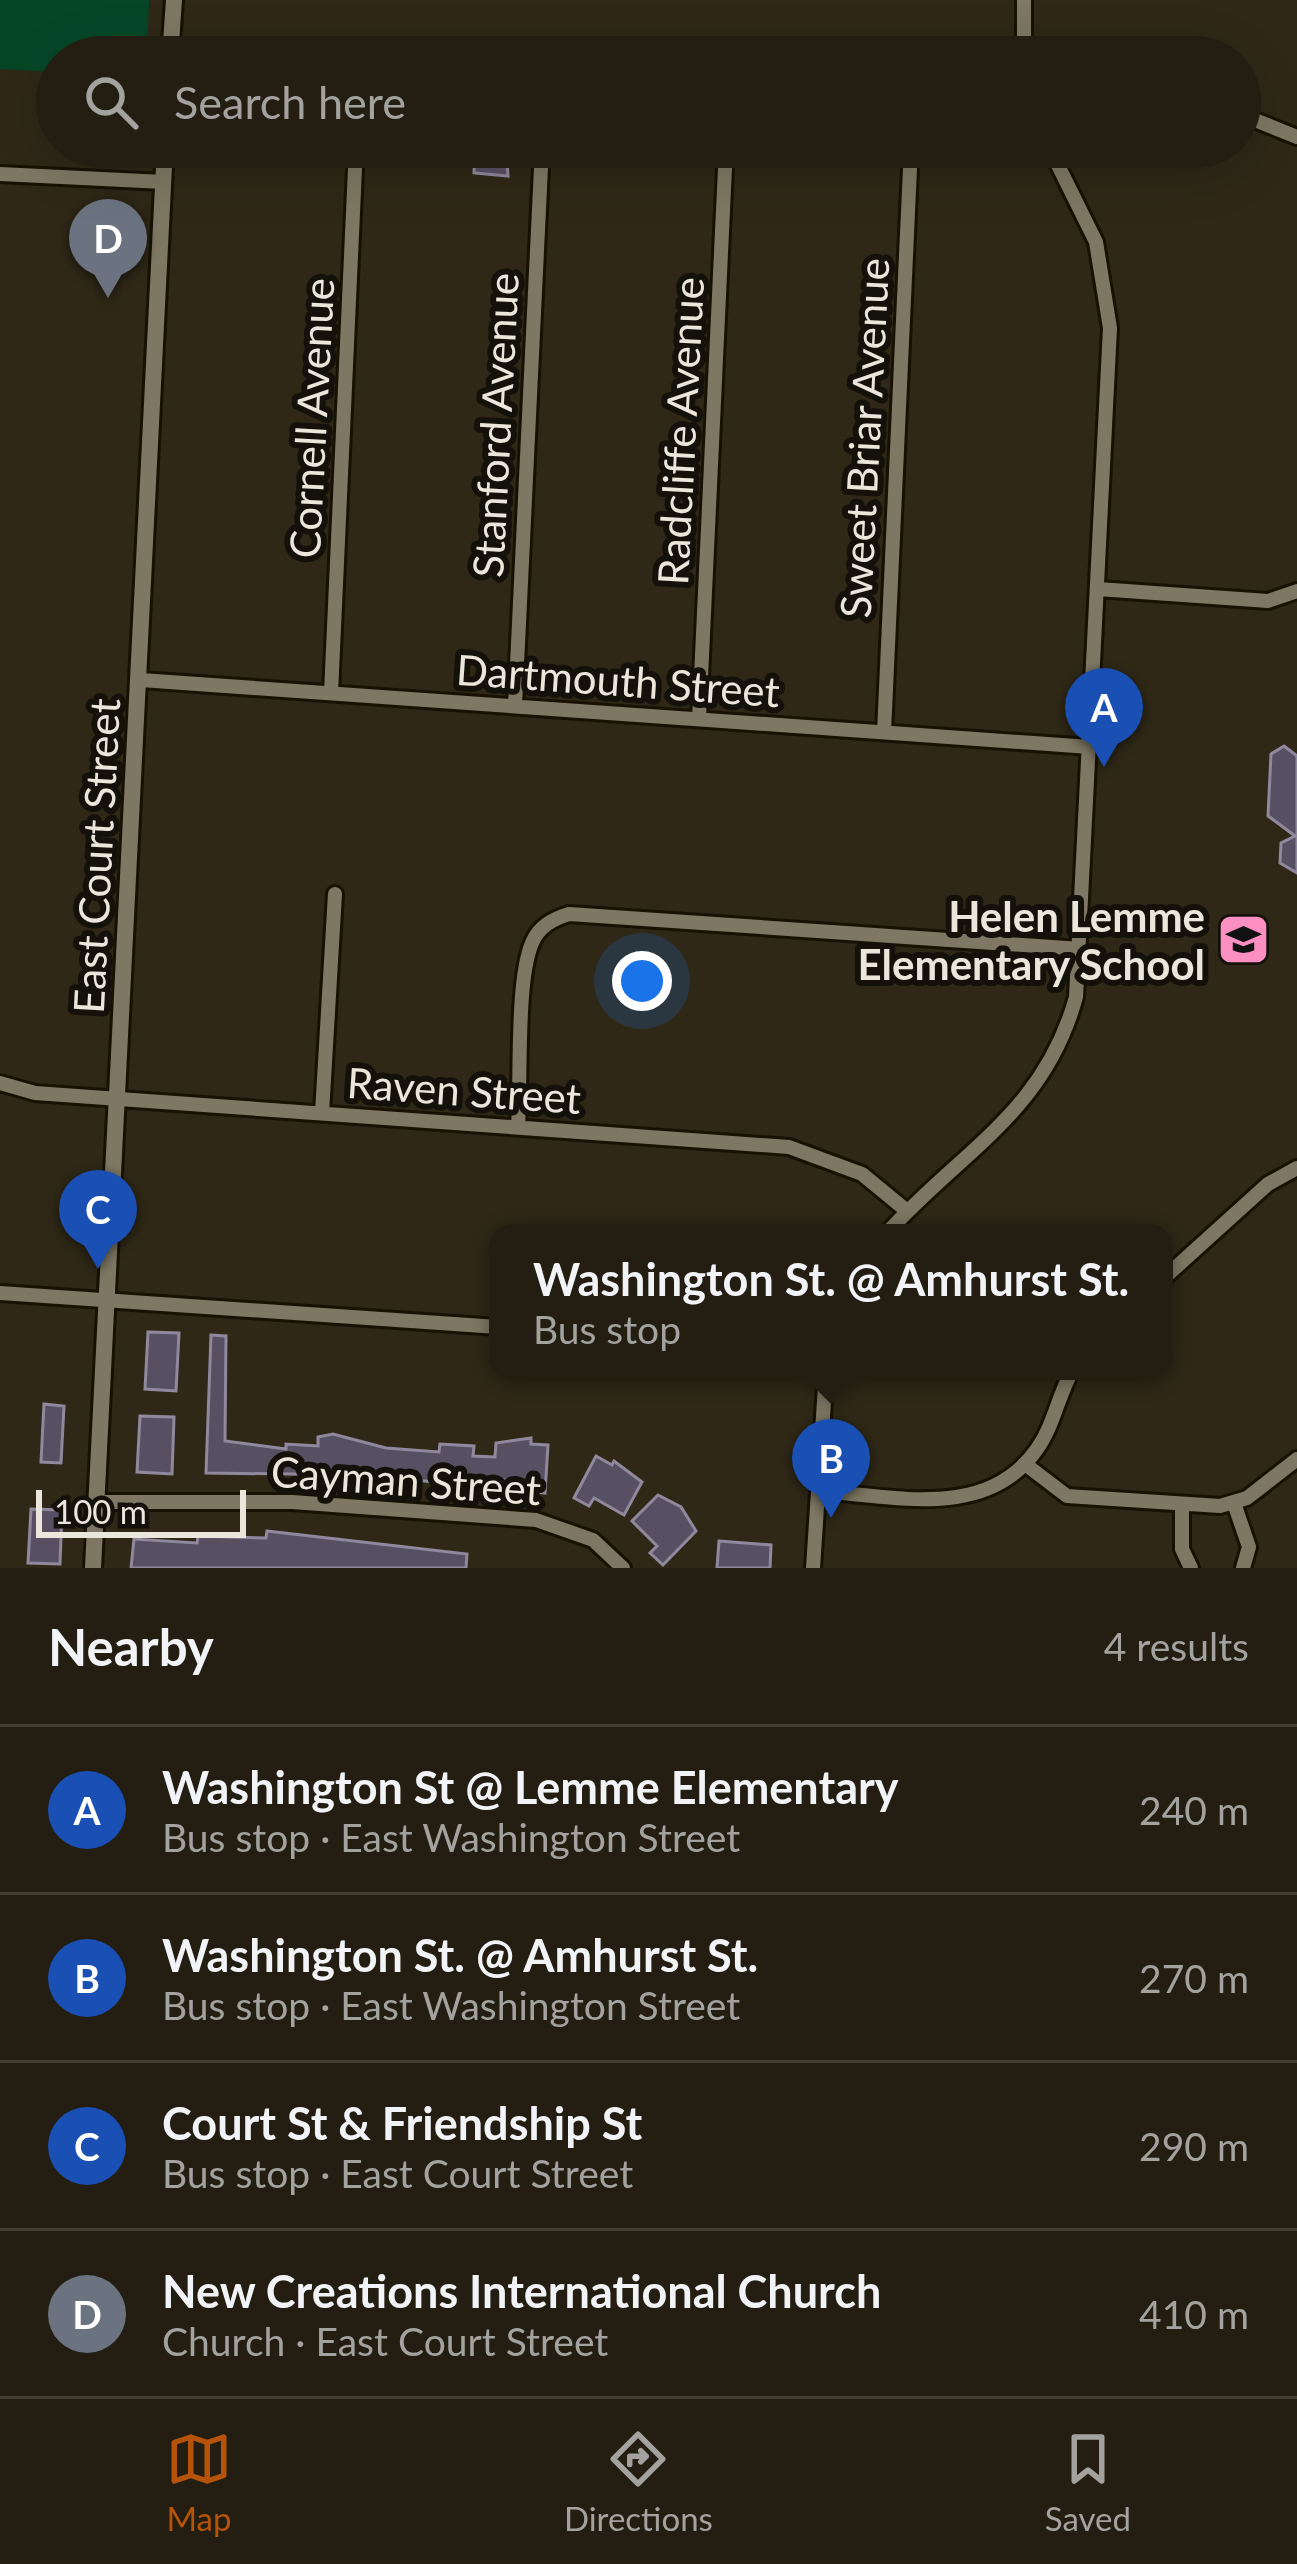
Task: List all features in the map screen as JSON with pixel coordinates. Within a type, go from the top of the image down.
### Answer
[{"type":"street","points":[[171,36],[174,0]]},
{"type":"street","points":[[1024,0],[1024,36]]},
{"type":"street","points":[[1261,123],[1297,136]]},
{"type":"street","name":"East Court Street","points":[[93,1568],[165,168]]},
{"type":"street","name":"Cornell Avenue","points":[[331,693],[355,168]]},
{"type":"street","name":"Stanford Avenue","points":[[515,706],[541,168]]},
{"type":"street","name":"Radcliffe Avenue","points":[[699,719],[725,168]]},
{"type":"street","name":"Sweet Briar Avenue","points":[[884,732],[910,168]]},
{"type":"street","points":[[896,1224],[1011,1118],[1046,1073],[1076,998],[1108,299],[1091,229],[1059,168]]},
{"type":"street","points":[[0,175],[164,182]]},
{"type":"street","points":[[1098,589],[1268,601],[1297,591]]},
{"type":"street","name":"Dartmouth Street","points":[[141,680],[1090,747]]},
{"type":"street","points":[[322,1113],[335,894]]},
{"type":"street","points":[[518,1127],[528,960],[537,934],[556,918],[569,914],[1081,949]]},
{"type":"street","name":"Raven Street","points":[[0,1082],[35,1093],[789,1147],[862,1174],[908,1211]]},
{"type":"street","points":[[1173,1271],[1268,1184],[1297,1168]]},
{"type":"street","points":[[0,1293],[489,1326]]},
{"type":"street","points":[[813,1568],[825,1380]]},
{"type":"street","points":[[818,1491],[951,1499],[988,1491],[1025,1464],[1048,1430],[1068,1380]]},
{"type":"street","points":[[1025,1464],[1066,1496],[1182,1505],[1234,1503],[1297,1460]]},
{"type":"street","name":"Cayman Street","points":[[97,1502],[292,1502],[536,1520],[574,1530],[623,1568]]},
{"type":"street","points":[[1234,1503],[1249,1547],[1244,1568]]},
{"type":"street","points":[[1182,1505],[1182,1550],[1191,1568]]},
{"type":"green space","points":[[0,0],[149,0],[148,36],[36,36],[36,71],[0,69]]},
{"type":"building","points":[[474,168],[507,168],[508,176],[474,173]]},
{"type":"building","points":[[1284,746],[1297,756],[1297,873],[1280,863],[1281,843],[1295,836],[1268,816],[1271,754]]},
{"type":"building","points":[[148,1332],[179,1333],[176,1391],[145,1389]]},
{"type":"building","points":[[211,1335],[226,1336],[225,1441],[286,1449],[286,1444],[318,1446],[318,1437],[333,1434],[386,1448],[439,1452],[440,1444],[474,1446],[473,1456],[495,1457],[496,1443],[531,1438],[531,1444],[548,1445],[545,1493],[528,1491],[528,1482],[477,1478],[476,1486],[363,1475],[206,1473]]},
{"type":"building","points":[[44,1404],[64,1406],[61,1463],[41,1462]]},
{"type":"building","points":[[140,1416],[174,1417],[172,1474],[137,1472]]},
{"type":"building","points":[[596,1456],[612,1465],[614,1461],[642,1482],[624,1515],[594,1498],[589,1506],[574,1498]]},
{"type":"building","points":[[658,1495],[681,1507],[696,1531],[663,1565],[650,1553],[657,1546],[632,1521]]},
{"type":"building","points":[[31,1509],[62,1510],[60,1564],[28,1563]]},
{"type":"building","points":[[267,1531],[467,1554],[466,1568],[131,1568],[134,1539],[197,1543],[198,1536],[266,1538]]},
{"type":"building","points":[[719,1541],[771,1545],[770,1568],[717,1568]]},
{"type":"place","name":"New Creations International Church","points":[[108,298]]},
{"type":"place","name":"Washington St @ Lemme Elementary","points":[[1104,767]]},
{"type":"place","name":"Helen Lemme Elementary School","points":[[1244,940]]},
{"type":"place","name":"Court St & Friendship St","points":[[98,1269]]},
{"type":"place","name":"Washington St. @ Amhurst St.","points":[[831,1518]]}]
